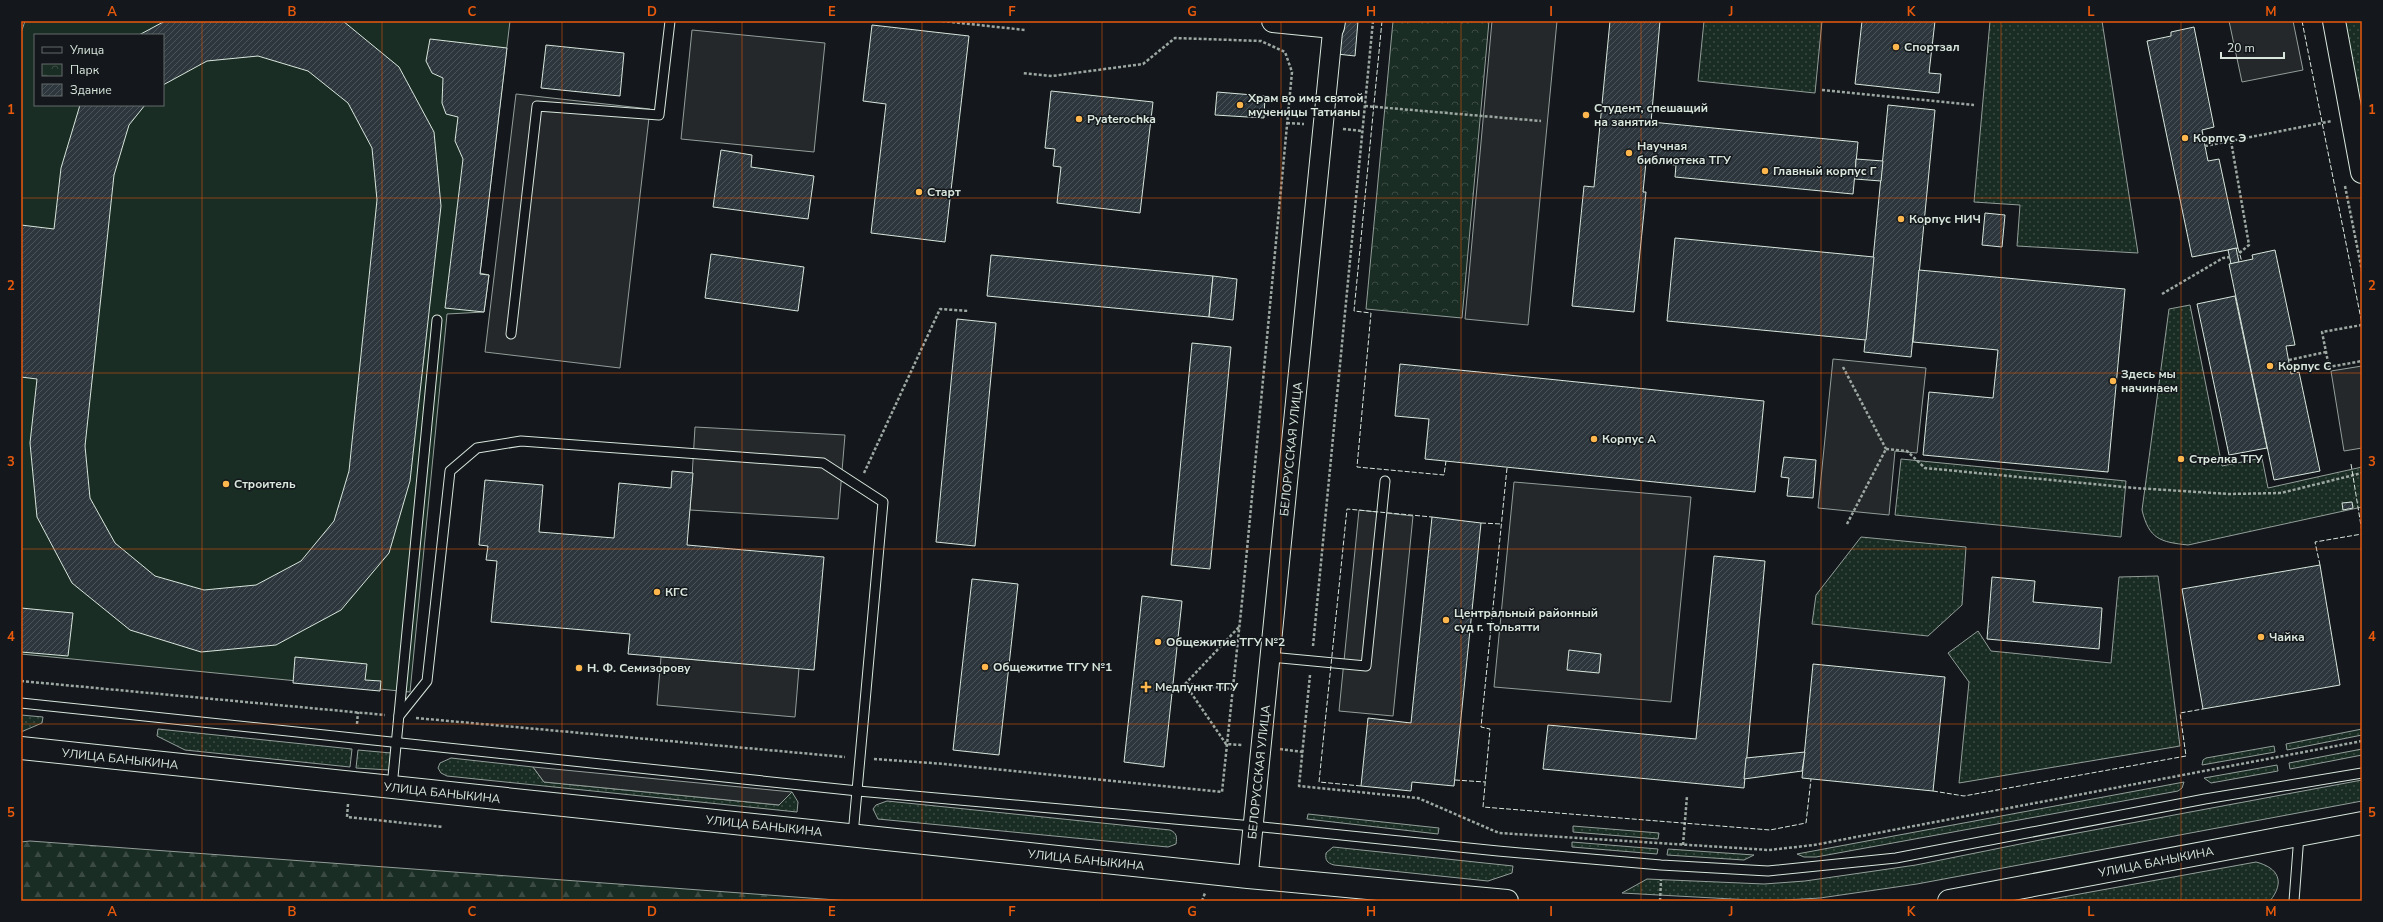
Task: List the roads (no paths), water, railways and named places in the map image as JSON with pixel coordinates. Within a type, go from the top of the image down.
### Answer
[{"type":"main road","points":[[1273,21],[1334,24]]},
{"type":"main road","points":[[2334,21],[2362,172]]},
{"type":"main road","name":"УЛИЦА БАНЫКИНА","points":[[21,748],[1248,877],[1507,901]]},
{"type":"main road","name":"УЛИЦА БАНЫКИНА","points":[[1949,901],[2362,823]]},
{"type":"street","name":"БЕЛОРУССКАЯ УЛИЦА","points":[[1248,877],[1334,24]]},
{"type":"lane","points":[[511,334],[537,106],[660,115],[670,21]]},
{"type":"lane","points":[[392,788],[437,320]]},
{"type":"lane","points":[[399,716],[427,681],[450,471],[477,448],[521,441],[823,463],[883,502],[854,835]]},
{"type":"lane","points":[[1270,657],[1366,666],[1384,481]]},
{"type":"lane","points":[[21,703],[858,791],[1253,826],[1505,852],[1661,865],[1768,871],[1896,858],[2205,799],[2362,773]]},
{"type":"lane","points":[[2294,901],[2299,835]]},
{"type":"place","name":"Спортзал","points":[[1896,47]]},
{"type":"place","name":"Храм во имя святой мученицы Татианы","points":[[1240,105]]},
{"type":"place","name":"Студент, спешащий на занятия","points":[[1586,115]]},
{"type":"place","name":"Pyaterochka","points":[[1079,119]]},
{"type":"place","name":"Корпус Э","points":[[2185,138]]},
{"type":"place","name":"Научная библиотека ТГУ","points":[[1629,153]]},
{"type":"place","name":"Главный корпус Г","points":[[1765,171]]},
{"type":"place","name":"Старт","points":[[919,192]]},
{"type":"place","name":"Корпус НИЧ","points":[[1901,219]]},
{"type":"place","name":"Корпус С","points":[[2270,366]]},
{"type":"place","name":"Здесь мы начинаем","points":[[2113,381]]},
{"type":"place","name":"Корпус А","points":[[1594,439]]},
{"type":"place","name":"Стрелка ТГУ","points":[[2181,459]]},
{"type":"place","name":"Строитель","points":[[226,484]]},
{"type":"place","name":"КГС","points":[[657,592]]},
{"type":"place","name":"Центральный районный суд г. Тольятти","points":[[1446,620]]},
{"type":"place","name":"Чайка","points":[[2261,637]]},
{"type":"place","name":"Общежитие ТГУ №2","points":[[1158,642]]},
{"type":"place","name":"Общежитие ТГУ №1","points":[[985,667]]},
{"type":"place","name":"Н. Ф. Семизорову","points":[[579,668]]},
{"type":"place","name":"Медпункт ТГУ","points":[[1146,687]]}]
